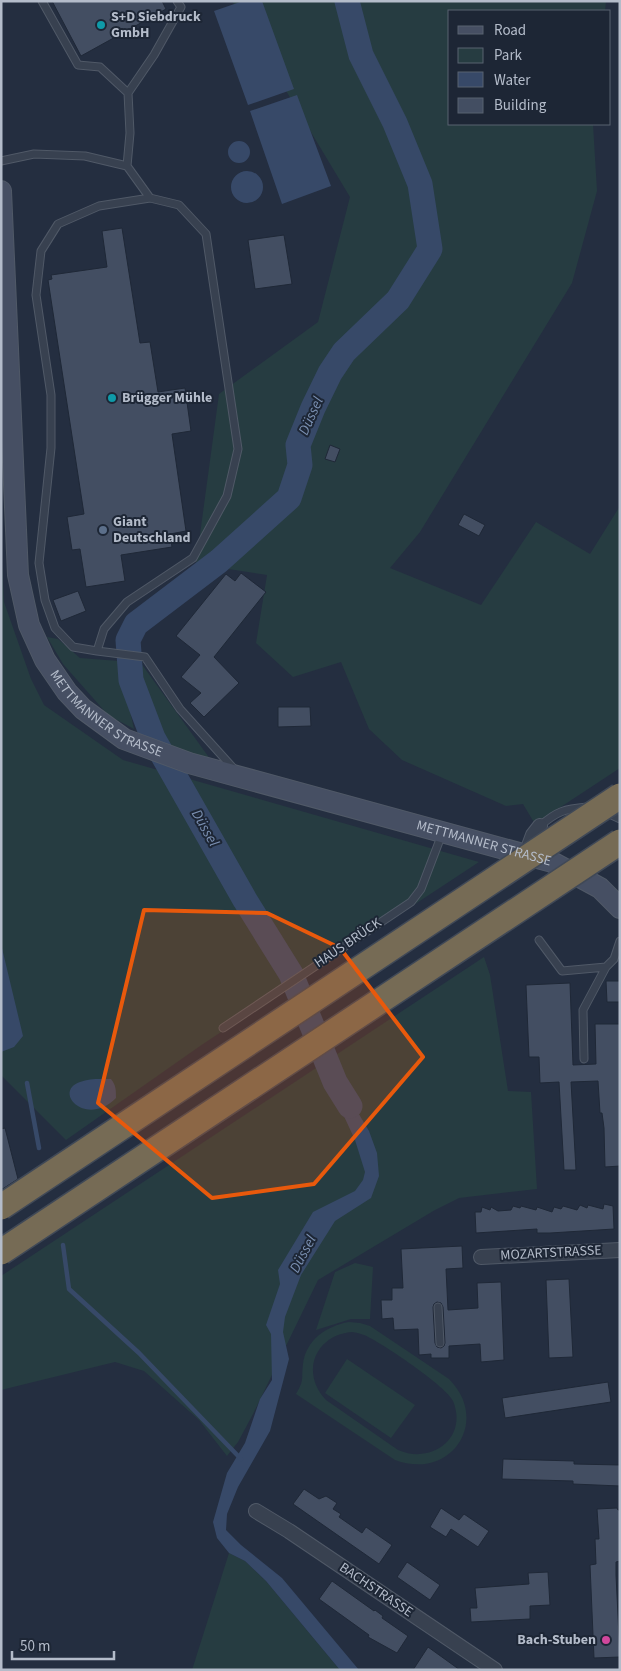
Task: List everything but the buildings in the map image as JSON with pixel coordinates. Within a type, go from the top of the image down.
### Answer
[{"type":"highway","points":[[1,1207],[620,796]]},
{"type":"highway","points":[[1,1252],[620,842]]},
{"type":"main road","name":"METTMANNER STRASSE","points":[[1,191],[18,575],[29,625],[45,660],[67,692],[101,724],[138,746],[241,778],[552,862],[600,888],[619,905]]},
{"type":"street","points":[[526,854],[533,835],[540,826]]},
{"type":"street","name":"MOZARTSTRASSE","points":[[482,1257],[620,1250]]},
{"type":"street","name":"BACHSTRASSE","points":[[256,1511],[289,1531],[494,1670]]},
{"type":"lane","points":[[42,1],[78,65],[100,67],[128,93]]},
{"type":"lane","points":[[127,166],[130,134],[128,93],[154,56],[181,7],[177,1]]},
{"type":"lane","points":[[1,162],[34,154],[85,156],[127,166],[150,198]]},
{"type":"lane","points":[[97,651],[104,629],[126,602],[193,558],[227,496],[238,449],[206,234],[179,205],[150,198],[99,206],[58,224],[41,251],[36,295],[51,395],[51,448],[40,564],[45,600],[55,628],[73,647],[97,651],[139,655],[145,657],[180,709],[241,778]]},
{"type":"lane","points":[[540,826],[553,815],[570,809],[592,807],[620,819]]},
{"type":"lane","name":"HAUS BRÜCK","points":[[223,1028],[332,953],[411,902],[421,889],[442,833]]},
{"type":"lane","points":[[539,940],[562,971],[606,967]]},
{"type":"lane","points":[[584,1059],[583,1010],[606,967],[614,959],[620,941]]},
{"type":"lane","points":[[438,1307],[440,1344]]},
{"type":"highlighted area","points":[[144,910],[267,913],[340,948],[423,1057],[314,1184],[212,1198],[98,1103]]},
{"type":"green space","points":[[232,1],[606,1],[605,10],[448,10],[448,125],[593,125],[597,191],[572,283],[420,532],[390,568],[481,605],[536,522],[590,554],[620,506],[620,768],[535,824],[523,804],[506,806],[402,760],[369,729],[341,662],[293,677],[256,643],[267,575],[196,564],[219,394],[318,322],[350,197]]},
{"type":"green space","points":[[1,544],[4,602],[31,679],[44,705],[123,760],[479,862],[203,1044],[66,1140],[1,1075]]},
{"type":"green space","points":[[47,637],[58,639],[80,658],[119,661],[134,729],[108,715],[63,664]]},
{"type":"green space","points":[[138,659],[213,763],[164,746],[136,670]]},
{"type":"green space","points":[[484,957],[490,975],[508,1091],[531,1092],[537,1189],[459,1198],[435,1210],[318,1280],[253,1414],[238,1442],[227,1456],[199,1420],[144,1371],[115,1362],[1,1390],[1,1276]]},
{"type":"green space","points":[[355,1263],[373,1267],[370,1319],[351,1319],[316,1330],[335,1272]]},
{"type":"green space","points":[[349,1322],[370,1326],[449,1379],[461,1395],[466,1412],[465,1429],[459,1443],[448,1455],[433,1462],[415,1464],[395,1460],[296,1394],[302,1382],[303,1364],[308,1348],[319,1335]],"holes":[[[352,1332],[366,1336],[389,1349],[440,1386],[453,1401],[456,1426],[444,1445],[435,1451],[423,1454],[411,1454],[398,1450],[326,1400],[318,1389],[314,1378],[313,1367],[315,1357],[329,1340]]]},
{"type":"green space","points":[[347,1359],[415,1405],[391,1438],[325,1393]]},
{"type":"green space","points":[[229,1553],[245,1561],[266,1581],[340,1670],[192,1670]]},
{"type":"water","points":[[243,1],[262,1],[294,89],[248,105],[214,11]]},
{"type":"water","points":[[297,95],[331,186],[282,204],[250,111]]},
{"type":"water","points":[[235,141],[243,141],[250,148],[250,156],[243,163],[235,163],[228,156],[228,148]]},
{"type":"water","points":[[247,171],[258,176],[263,187],[258,198],[247,203],[236,198],[231,187],[236,176]]},
{"type":"water","points":[[1,944],[23,1036],[14,1047],[1,1052]]},
{"type":"water","points":[[335,1074],[369,1131],[377,1153],[379,1176],[371,1198],[335,1221],[301,1275],[285,1317],[283,1332],[289,1359],[270,1431],[238,1487],[227,1514],[226,1530],[241,1545],[282,1578],[359,1670],[340,1670],[266,1581],[245,1561],[229,1553],[217,1538],[213,1522],[227,1473],[245,1443],[260,1399],[272,1380],[271,1334],[266,1325],[280,1284],[278,1270],[313,1212],[355,1191],[363,1180],[365,1172],[355,1140],[342,1112],[324,1086]]},
{"type":"water","points":[[92,1079],[111,1079],[114,1083],[116,1098],[105,1106],[94,1110],[84,1109],[76,1105],[71,1099],[72,1087],[80,1082]]},
{"type":"waterway","name":"Düssel","points":[[347,1],[361,55],[395,123],[420,184],[430,249],[398,300],[344,352],[330,373],[298,445],[300,465],[289,498],[219,561],[136,624],[128,640],[131,680],[153,738],[245,900],[291,974],[335,1082],[350,1106]]},
{"type":"waterway","points":[[27,1083],[39,1148]]},
{"type":"waterway","points":[[63,1245],[69,1289],[139,1353],[241,1459]]},
{"type":"place","name":"S+D Siebdruck GmbH","points":[[101,25]]},
{"type":"place","name":"Brügger Mühle","points":[[112,398]]},
{"type":"place","name":"Giant Deutschland","points":[[103,530]]},
{"type":"place","name":"Bach-Stuben","points":[[606,1640]]}]
